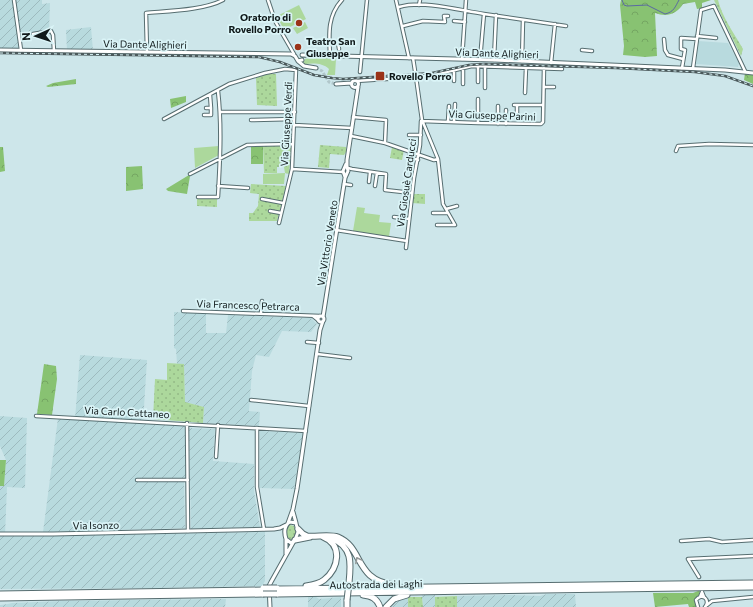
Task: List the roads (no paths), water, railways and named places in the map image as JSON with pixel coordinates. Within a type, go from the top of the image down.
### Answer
[{"type":"highway","points":[[297,526],[305,535],[334,536],[344,541],[351,548],[365,570],[372,577],[381,582],[395,585],[457,587]]},
{"type":"highway","points":[[295,541],[312,536]]},
{"type":"highway","points":[[322,536],[337,541],[348,553],[350,563],[347,607]]},
{"type":"highway","points":[[277,590],[311,585],[323,580],[331,573],[336,563],[336,550],[331,542],[322,536]]},
{"type":"highway","name":"Autostrada dei Laghi","points":[[0,598],[277,590],[753,582]]},
{"type":"highway","name":"Autostrada dei Laghi","points":[[277,590],[294,594],[753,587]]},
{"type":"highway","name":"Autostrada dei Laghi","points":[[0,594],[263,591]]},
{"type":"highway","points":[[386,607],[394,599],[404,595],[489,591]]},
{"type":"highway","points":[[294,594],[364,595],[374,598],[379,603],[380,607]]},
{"type":"street","points":[[14,0],[20,50]]},
{"type":"street","points":[[147,52],[146,13],[179,10],[214,4],[224,0]]},
{"type":"street","points":[[268,0],[275,21],[295,55],[303,66],[316,68]]},
{"type":"street","points":[[330,55],[330,21],[341,0]]},
{"type":"street","points":[[360,72],[363,57],[367,0]]},
{"type":"street","points":[[396,0],[414,71]]},
{"type":"street","points":[[419,5],[420,0]]},
{"type":"street","points":[[462,60],[466,0]]},
{"type":"street","points":[[399,7],[419,5],[566,26]]},
{"type":"street","points":[[692,68],[701,10],[714,6],[745,71]]},
{"type":"street","points":[[480,60],[484,14]]},
{"type":"street","points":[[494,60],[496,15]]},
{"type":"street","points":[[403,26],[423,21],[444,22],[444,16],[448,16]]},
{"type":"street","points":[[522,62],[523,20]]},
{"type":"street","points":[[454,21],[465,22]]},
{"type":"street","points":[[551,63],[555,24]]},
{"type":"street","points":[[33,34],[51,31],[53,35],[54,51]]},
{"type":"street","points":[[681,68],[685,50],[681,49],[681,38],[716,38]]},
{"type":"street","points":[[664,39],[665,50],[668,55],[683,59]]},
{"type":"street","points":[[329,44],[338,43],[339,49]]},
{"type":"street","name":"Via Dante Alighieri","points":[[0,50],[330,55],[494,60],[692,68],[745,71],[753,73]]},
{"type":"street","points":[[582,50],[592,50]]},
{"type":"street","points":[[355,56],[359,59],[361,66]]},
{"type":"street","points":[[478,66],[478,82]]},
{"type":"street","points":[[336,84],[356,84],[434,75],[478,66],[562,69]]},
{"type":"street","points":[[485,66],[485,88]]},
{"type":"street","points":[[462,84],[463,68]]},
{"type":"street","points":[[525,93],[526,68]]},
{"type":"street","name":"Via Giuseppe Parini","points":[[422,120],[498,124],[541,124],[543,122],[544,68]]},
{"type":"street","name":"Via Giuseppe Verdi","points":[[218,91],[229,84],[265,74],[288,69],[296,71],[292,169],[279,223]]},
{"type":"street","points":[[454,70],[454,81]]},
{"type":"street","points":[[416,77],[422,120],[438,160],[443,204],[455,225],[437,226]]},
{"type":"street","name":"Via Vittorio Veneto","points":[[321,318],[324,311],[344,184],[357,92],[356,84]]},
{"type":"street","points":[[544,87],[554,87]]},
{"type":"street","points":[[164,119],[218,91],[220,112],[218,197],[198,197]]},
{"type":"street","points":[[204,115],[210,115],[210,95]]},
{"type":"street","points":[[478,99],[478,123]]},
{"type":"street","points":[[454,104],[454,122]]},
{"type":"street","name":"Via Giuseppe Parini","points":[[517,119],[516,105],[543,105]]},
{"type":"street","points":[[448,121],[449,106]]},
{"type":"street","points":[[498,106],[498,124]]},
{"type":"street","points":[[206,108],[211,108]]},
{"type":"street","points":[[506,110],[506,124]]},
{"type":"street","points":[[220,112],[295,112]]},
{"type":"street","points":[[354,117],[386,120],[385,143]]},
{"type":"street","points":[[251,120],[294,119]]},
{"type":"street","name":"Via Giosuè Carducci","points":[[406,248],[412,193],[419,155],[422,120]]},
{"type":"street","points":[[294,125],[352,128]]},
{"type":"street","points":[[409,135],[421,136]]},
{"type":"street","points":[[351,136],[385,143],[434,160],[438,160]]},
{"type":"street","points":[[190,174],[247,145],[293,144]]},
{"type":"street","points":[[676,152],[678,146],[689,144],[753,145]]},
{"type":"street","points":[[410,152],[409,157],[418,160]]},
{"type":"street","points":[[292,169],[386,174],[385,190],[412,193]]},
{"type":"street","points":[[369,182],[370,172]]},
{"type":"street","points":[[375,186],[377,173]]},
{"type":"street","points":[[344,184],[351,185]]},
{"type":"street","points":[[218,186],[248,188]]},
{"type":"street","points":[[262,199],[283,203]]},
{"type":"street","points":[[446,208],[457,206]]},
{"type":"street","points":[[270,211],[281,213]]},
{"type":"street","points":[[433,213],[448,213]]},
{"type":"street","points":[[394,217],[409,218]]},
{"type":"street","points":[[336,230],[407,241]]},
{"type":"street","points":[[261,313],[262,301]]},
{"type":"street","name":"Via Francesco Petrarca","points":[[183,310],[313,316],[321,318]]},
{"type":"street","points":[[286,554],[285,538],[287,524],[293,509],[306,431],[319,343],[321,318]]},
{"type":"street","points":[[307,342],[319,343]]},
{"type":"street","points":[[317,354],[350,358]]},
{"type":"street","points":[[251,400],[309,408]]},
{"type":"street","name":"Via Carlo Cattaneo","points":[[36,416],[188,423],[306,431]]},
{"type":"street","points":[[188,423],[188,531]]},
{"type":"street","points":[[216,457],[218,425]]},
{"type":"street","points":[[257,428],[257,487],[264,529]]},
{"type":"street","points":[[137,480],[188,480]]},
{"type":"street","points":[[270,607],[269,586],[298,535],[293,509]]},
{"type":"street","points":[[287,524],[292,522],[297,526]]},
{"type":"street","name":"Via Isonzo","points":[[0,538],[2,534],[274,529],[282,528],[287,524]]},
{"type":"street","points":[[274,529],[281,532],[289,542],[295,541]]},
{"type":"street","points":[[681,541],[709,539],[722,542],[753,540]]},
{"type":"street","points":[[700,577],[688,559],[753,556]]},
{"type":"street","points":[[698,607],[696,600],[700,597],[702,592],[708,601],[706,606]]},
{"type":"street","points":[[705,598],[712,601],[753,597]]},
{"type":"street","points":[[706,606],[712,601]]},
{"type":"waterway","points":[[622,0],[624,5],[627,6],[647,5],[665,14],[672,11],[679,0]]},
{"type":"tunnel","points":[[316,68],[322,71],[329,82],[336,84]]},
{"type":"railway","points":[[0,53],[259,57],[280,62],[314,75],[343,79],[432,73],[469,65],[484,64],[616,68],[695,72],[725,76],[753,86]]},
{"type":"place","name":"Oratorio di Rovello Porro","points":[[299,23]]},
{"type":"place","name":"Teatro San Giuseppe","points":[[298,47]]},
{"type":"place","name":"Rovello Porro","points":[[380,76]]}]
